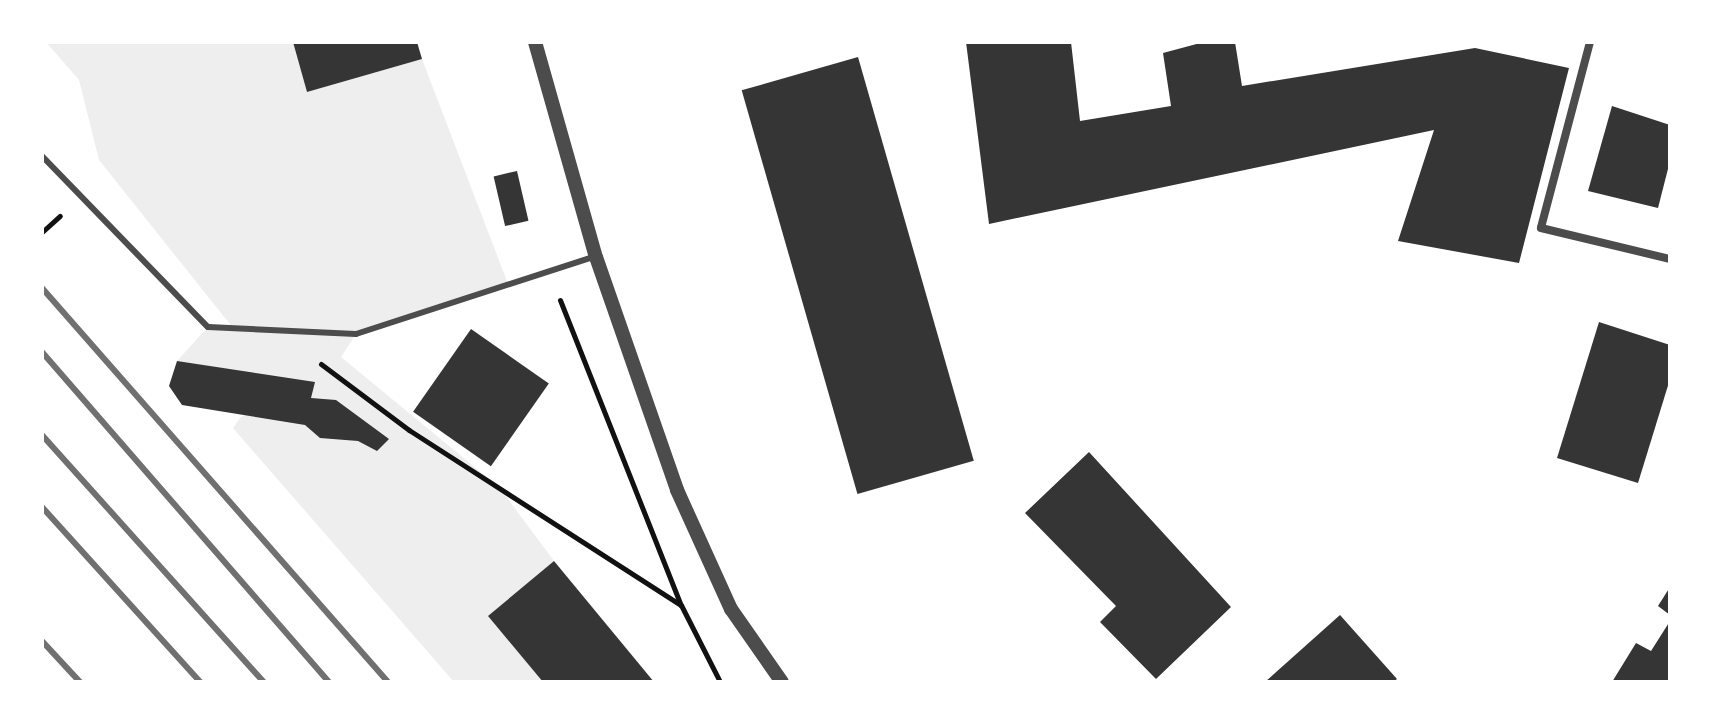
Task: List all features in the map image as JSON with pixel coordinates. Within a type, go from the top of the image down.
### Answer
[{"type":"street","points":[[535,42],[596,257],[702,554],[731,609],[782,682]]},
{"type":"street","points":[[1590,42],[1541,228],[1670,259]]},
{"type":"lane","points":[[42,156],[208,327],[356,334],[596,257]]},
{"type":"path","points":[[548,271],[681,605],[720,682]]},
{"type":"path","points":[[276,330],[409,430],[681,605]]},
{"type":"shaded area","points":[[46,42],[293,42],[307,92],[422,59],[508,284],[356,334],[341,357],[499,487],[554,561],[488,616],[543,682],[454,682],[233,428],[241,417],[313,383],[177,361],[208,327],[233,328],[99,160],[79,80]]},
{"type":"building","points":[[293,42],[417,42],[422,59],[307,92]]},
{"type":"building","points":[[966,42],[1071,42],[1080,121],[1171,106],[1163,53],[1204,42],[1235,42],[1242,86],[1475,48],[1569,68],[1519,263],[1398,241],[1434,130],[989,224]]},
{"type":"building","points":[[858,57],[974,461],[857,494],[742,90]]},
{"type":"building","points":[[1612,106],[1670,125],[1670,161],[1658,208],[1588,191]]},
{"type":"building","points":[[517,171],[528,221],[505,226],[494,176]]},
{"type":"building","points":[[1599,322],[1670,345],[1670,379],[1638,483],[1557,458]]},
{"type":"building","points":[[471,329],[549,383],[491,466],[413,412]]},
{"type":"building","points":[[177,361],[315,382],[311,398],[336,400],[389,439],[377,451],[358,441],[320,438],[305,425],[182,405],[169,386]]},
{"type":"building","points":[[1089,452],[1231,607],[1156,679],[1100,622],[1116,606],[1025,513]]},
{"type":"building","points":[[554,561],[654,682],[543,682],[488,616]]},
{"type":"building","points":[[1670,587],[1670,615],[1658,606]]},
{"type":"building","points":[[1340,615],[1397,679],[1393,682],[1265,682]]},
{"type":"building","points":[[1670,621],[1670,682],[1612,682],[1636,643],[1651,651]]},
{"type":"railway","points":[[42,288],[388,682]]},
{"type":"railway","points":[[42,352],[329,682]]},
{"type":"railway","points":[[42,435],[264,682]]},
{"type":"railway","points":[[42,507],[200,682]]},
{"type":"railway","points":[[42,641],[80,682]]}]
